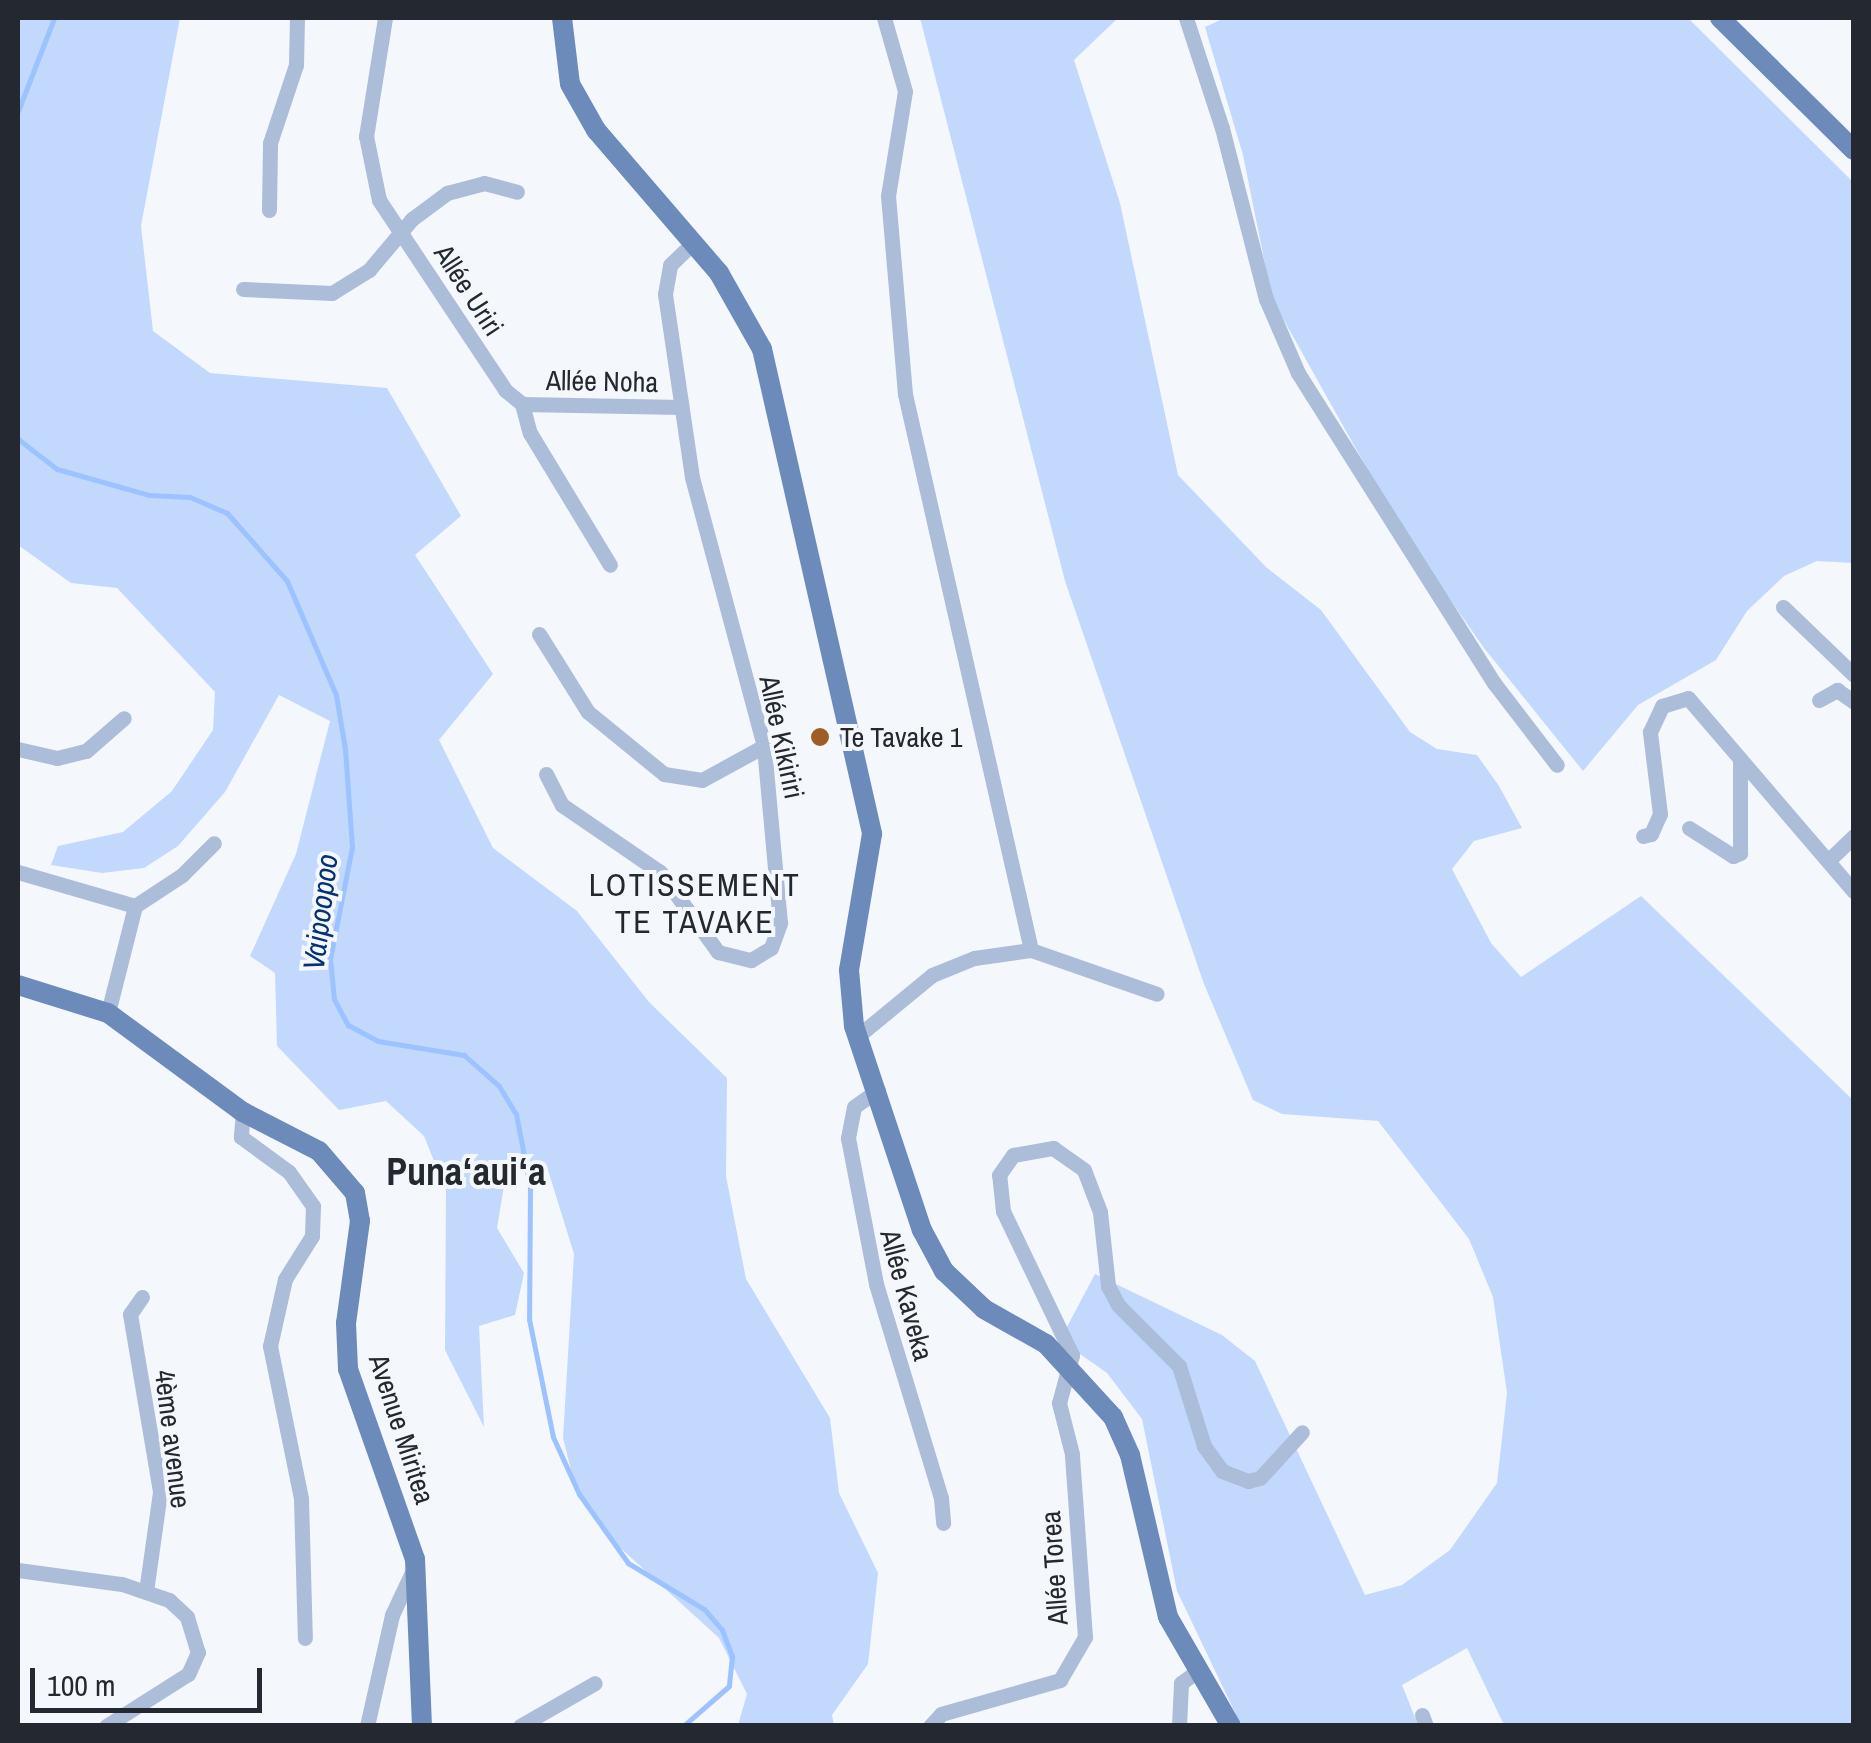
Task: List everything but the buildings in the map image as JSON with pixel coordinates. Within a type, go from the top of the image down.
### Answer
[{"type":"main road","points":[[562,18],[570,84],[596,130],[719,273],[762,349],[872,834],[850,970],[858,1036],[922,1230],[944,1271],[984,1309],[1046,1344],[1113,1417],[1130,1455],[1168,1618],[1231,1726]]},
{"type":"main road","points":[[1720,18],[1854,150]]},
{"type":"main road","name":"Avenue Miritea","points":[[18,985],[108,1013],[244,1112],[318,1151],[356,1196],[360,1222],[346,1323],[348,1369],[416,1560],[422,1605],[422,1726]]},
{"type":"street","points":[[269,210],[270,143],[289,74],[296,65],[297,18]]},
{"type":"street","name":"Allée Uriri","points":[[385,18],[366,136],[379,200],[505,390],[522,404],[530,433],[610,565]]},
{"type":"street","points":[[884,18],[905,91],[888,196],[905,394],[1031,950]]},
{"type":"street","points":[[1186,18],[1222,128],[1266,299],[1298,373],[1494,683],[1558,765]]},
{"type":"street","points":[[243,289],[332,293],[359,278],[430,204],[465,185],[517,192]]},
{"type":"street","name":"Allée Kikiriri","points":[[546,774],[562,805],[660,872],[718,952],[751,960],[770,948],[780,923],[764,746],[692,477],[666,278],[693,243]]},
{"type":"street","name":"Allée Noha","points":[[522,404],[681,407]]},
{"type":"street","points":[[1782,607],[1854,674]]},
{"type":"street","points":[[539,634],[588,712],[664,774],[706,779],[764,746]]},
{"type":"street","points":[[1819,700],[1837,690],[1854,702]]},
{"type":"street","points":[[1642,836],[1651,834],[1660,814],[1650,732],[1662,706],[1688,698],[1854,892]]},
{"type":"street","points":[[18,749],[57,758],[86,752],[124,718]]},
{"type":"street","points":[[1689,828],[1733,856],[1740,853],[1740,759]]},
{"type":"street","points":[[1828,861],[1854,836]]},
{"type":"street","points":[[108,1013],[135,906],[214,843]]},
{"type":"street","points":[[18,872],[135,906]]},
{"type":"street","points":[[858,1036],[932,975],[974,958],[1031,950],[1157,994]]},
{"type":"street","name":"Allée Kaveka","points":[[878,1090],[854,1107],[848,1138],[878,1292],[941,1498],[942,1523]]},
{"type":"street","points":[[244,1112],[241,1138],[289,1172],[313,1206],[312,1236],[284,1279],[270,1346],[301,1499],[305,1638]]},
{"type":"street","points":[[1072,1369],[1068,1340],[1036,1287],[998,1188],[1004,1162],[1034,1146],[1066,1154],[1094,1187],[1108,1286],[1118,1305],[1179,1366],[1210,1459],[1248,1481],[1269,1472],[1302,1432]]},
{"type":"street","name":"4ème avenue","points":[[142,1297],[130,1314],[160,1502],[146,1591]]},
{"type":"street","name":"Allée Torea","points":[[930,1726],[941,1714],[1060,1680],[1082,1647],[1072,1454],[1059,1402],[1072,1369]]},
{"type":"street","points":[[367,1726],[392,1615],[416,1560]]},
{"type":"street","points":[[18,1570],[66,1572],[146,1591],[187,1617],[196,1640],[196,1663],[164,1694],[106,1726]]},
{"type":"street","points":[[1179,1726],[1181,1683],[1200,1669]]},
{"type":"street","points":[[520,1726],[595,1683]]},
{"type":"shaded area","points":[[18,18],[180,18],[141,226],[153,331],[210,373],[387,388],[461,516],[415,555],[493,674],[439,740],[493,848],[577,911],[649,1002],[727,1078],[726,1176],[746,1279],[830,1418],[839,1493],[878,1573],[868,1664],[832,1715],[834,1725],[738,1725],[747,1694],[719,1638],[603,1532],[573,1478],[563,1438],[574,1254],[547,1167],[508,1162],[497,1228],[524,1273],[515,1315],[479,1326],[484,1427],[445,1350],[446,1191],[424,1136],[386,1101],[339,1110],[277,1046],[275,973],[250,956],[296,854],[330,721],[279,695],[225,792],[178,846],[144,868],[102,873],[51,865],[58,846],[123,832],[172,791],[213,730],[215,692],[117,588],[71,583],[18,545]]},
{"type":"shaded area","points":[[920,18],[1118,18],[1074,60],[1120,203],[1178,475],[1266,567],[1321,610],[1410,732],[1437,749],[1477,755],[1499,786],[1522,828],[1474,841],[1452,869],[1491,943],[1521,977],[1641,896],[1853,1100],[1853,1725],[1504,1725],[1467,1648],[1402,1685],[1418,1725],[1241,1725],[1177,1591],[1142,1419],[1107,1373],[1060,1340],[1095,1274],[1222,1335],[1255,1361],[1365,1595],[1402,1585],[1450,1550],[1497,1483],[1507,1393],[1493,1297],[1469,1239],[1378,1121],[1282,1114],[1253,1100],[1204,984],[1065,581]]},
{"type":"shaded area","points":[[1225,18],[1688,18],[1853,182],[1853,563],[1817,561],[1784,576],[1747,611],[1716,660],[1638,705],[1583,771],[1484,648],[1402,531],[1272,299],[1243,155],[1205,27]]},
{"type":"waterway","name":"Vaipoopoo","points":[[18,111],[54,18]]},
{"type":"waterway","name":"Vaipoopoo","points":[[18,439],[57,469],[149,495],[190,497],[227,513],[287,581],[336,695],[345,749],[352,847],[330,959],[334,999],[348,1025],[378,1041],[464,1055],[499,1086],[516,1114],[530,1187],[529,1319],[553,1437],[579,1494],[628,1563],[704,1609],[722,1630],[732,1656],[729,1686],[683,1726]]},
{"type":"place","name":"Te Tavake 1","points":[[820,737]]},
{"type":"district","name":"LOTISSEMENT TE TAVAKE","points":[[695,904]]},
{"type":"district","name":"Punaʻauiʻa","points":[[466,1172]]}]
